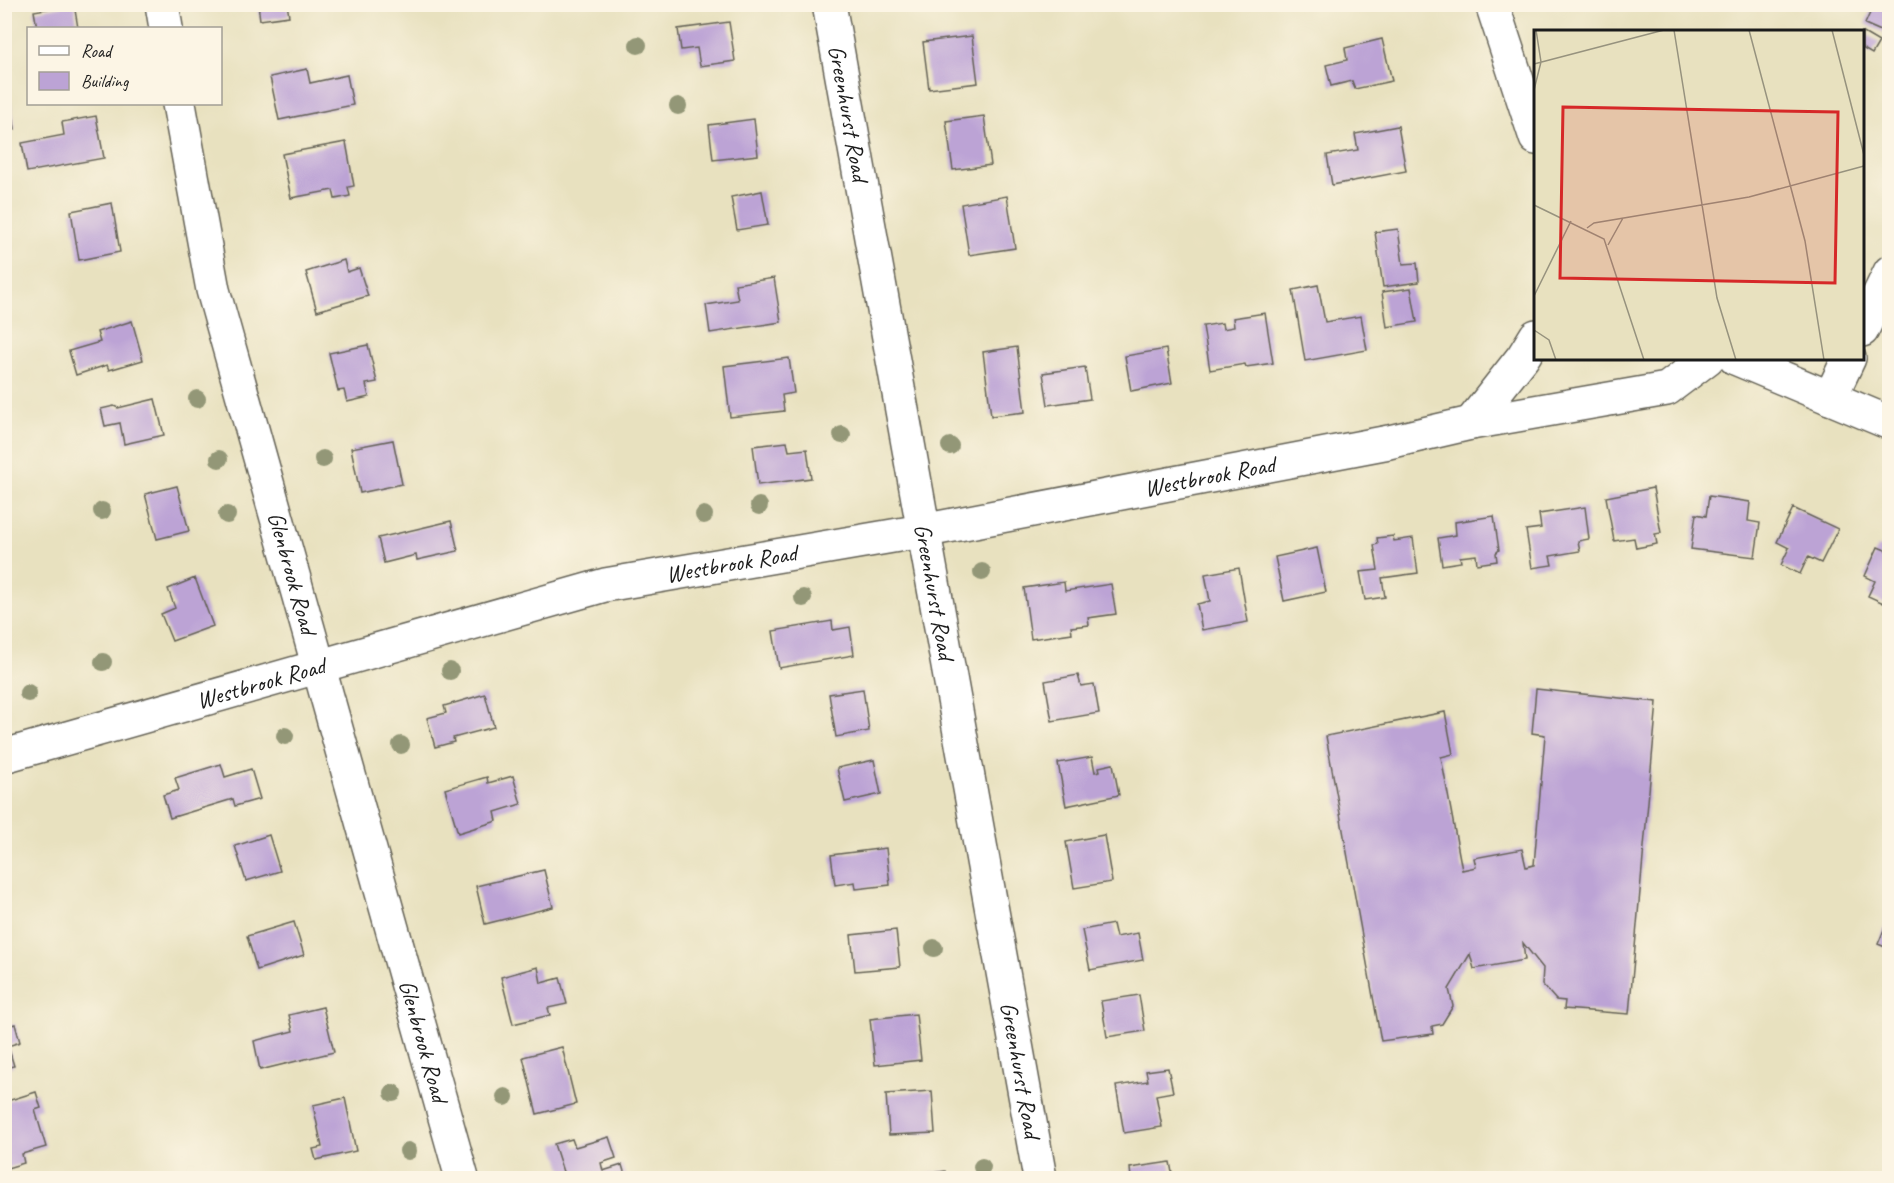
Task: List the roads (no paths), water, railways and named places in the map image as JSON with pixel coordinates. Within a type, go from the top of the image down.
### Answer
[{"type":"street","points":[[162,4],[166,27]]},
{"type":"street","name":"Greenhurst Road","points":[[829,4],[1040,1179]]},
{"type":"street","points":[[1492,4],[1534,132]]},
{"type":"street","name":"Glenbrook Road","points":[[179,105],[213,290],[462,1179]]},
{"type":"street","points":[[1864,328],[1890,272]]},
{"type":"street","points":[[1471,423],[1523,357],[1534,339]]},
{"type":"street","name":"Westbrook Road","points":[[4,756],[605,585],[922,531],[1389,442],[1471,423],[1667,389],[1705,360]]},
{"type":"street","points":[[1740,360],[1890,423]]},
{"type":"street","points":[[1830,398],[1848,360]]}]
